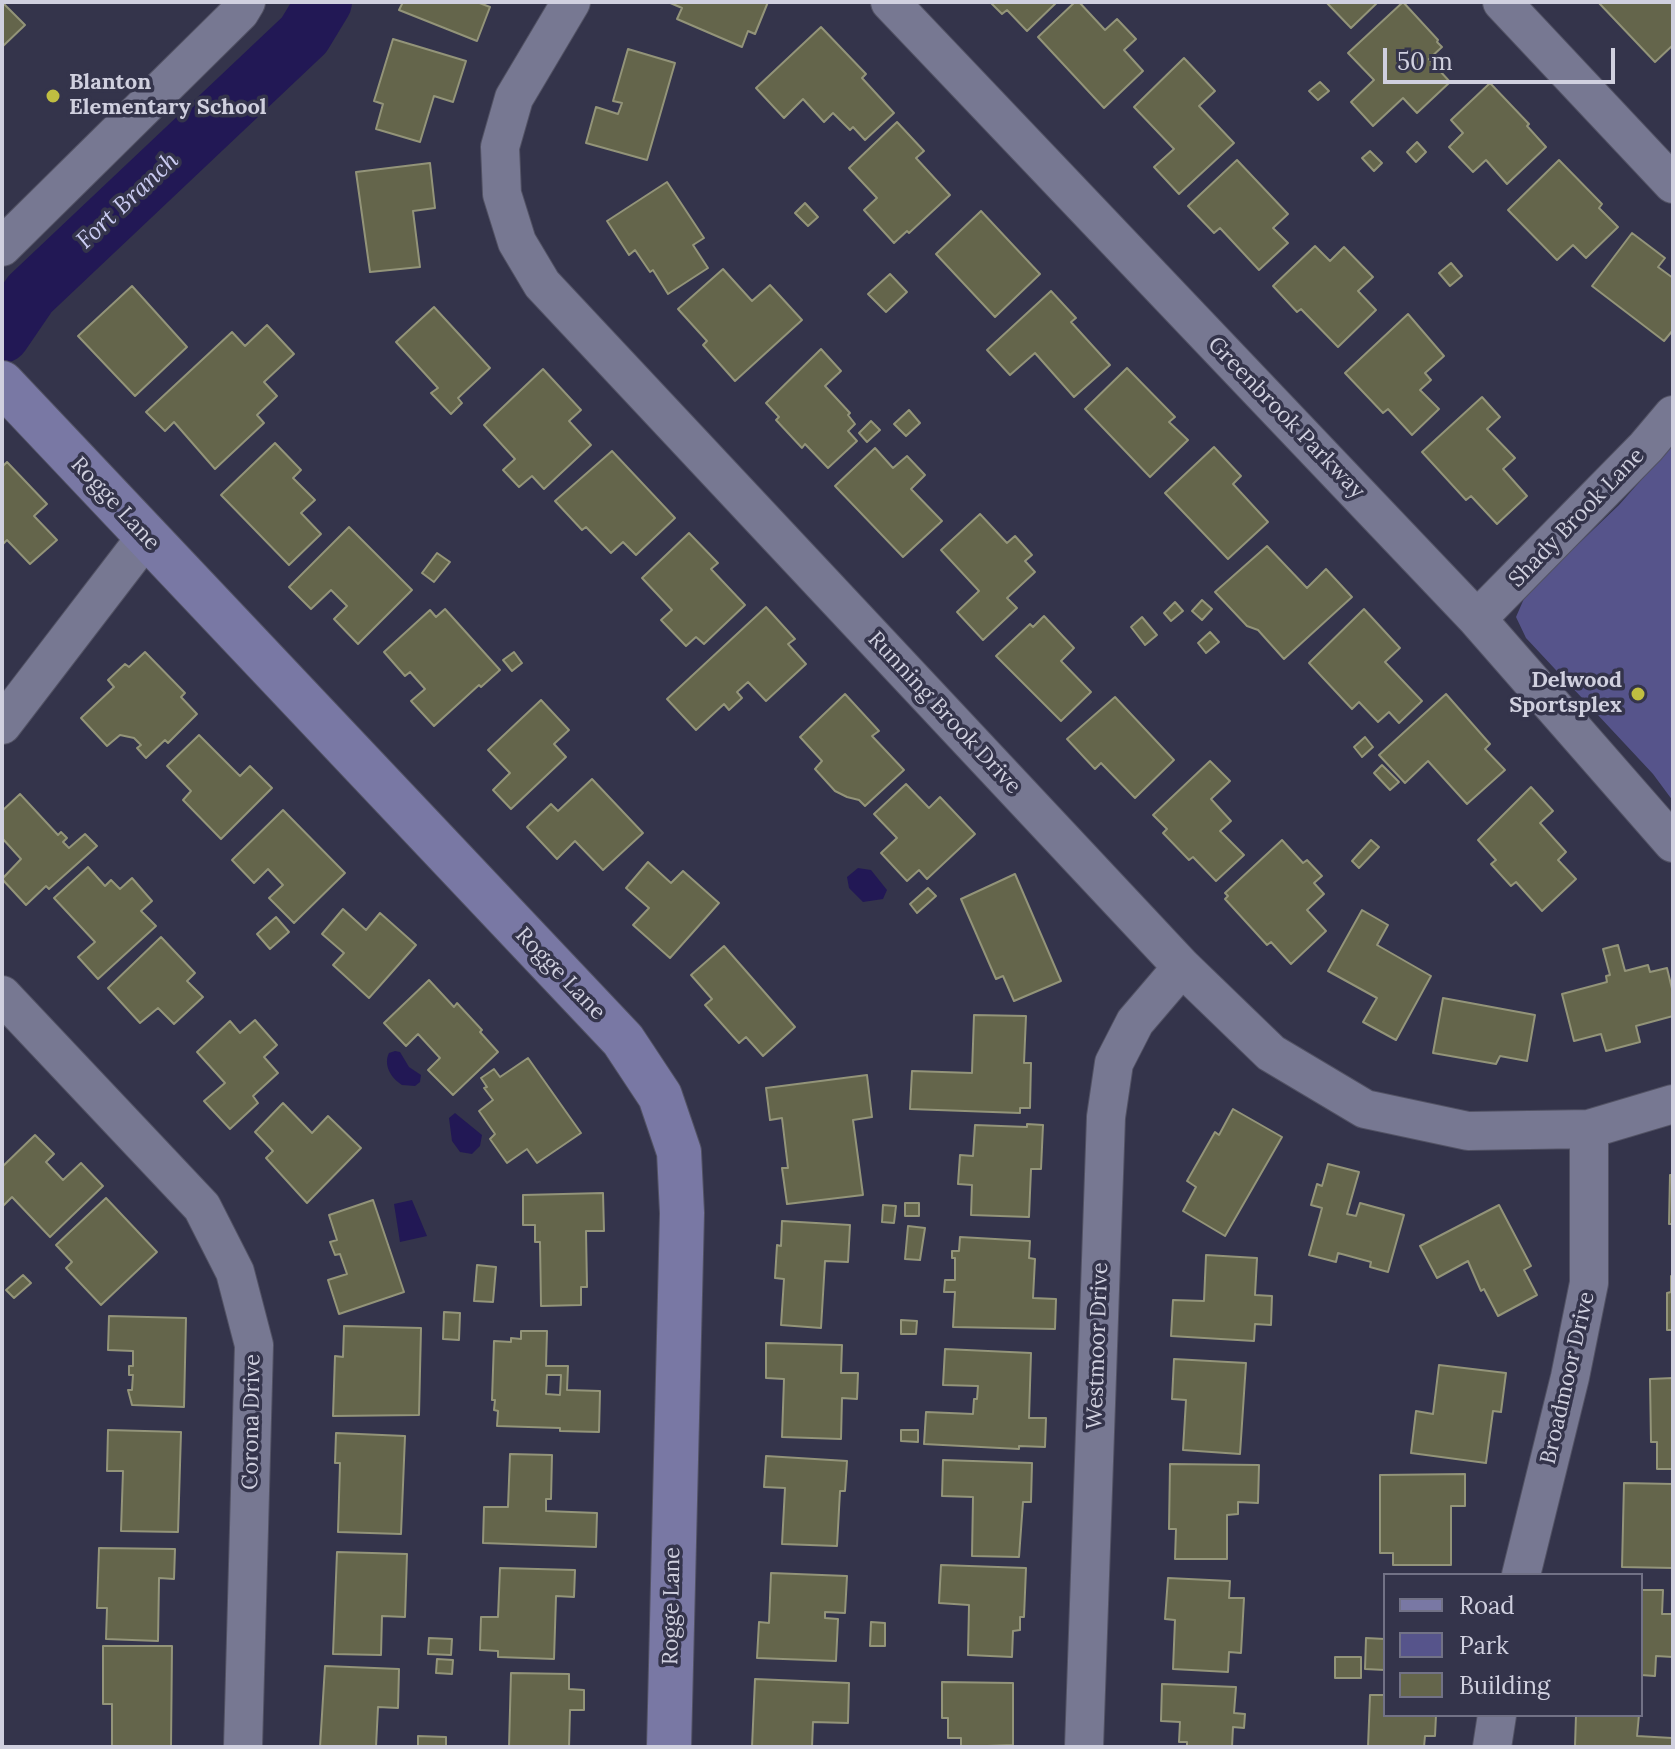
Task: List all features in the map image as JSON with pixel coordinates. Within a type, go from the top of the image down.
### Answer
[{"type":"street","points":[[2,247],[240,12],[246,2]]},
{"type":"street","name":"Running Brook Drive","points":[[571,2],[514,98],[500,147],[502,194],[517,242],[542,284],[1182,967],[1271,1053],[1365,1109],[1468,1131],[1589,1129],[1673,1104]]},
{"type":"street","name":"Greenbrook Parkway","points":[[890,2],[1477,619],[1673,843]]},
{"type":"street","points":[[1502,2],[1673,184]]},
{"type":"street","name":"Rogge Lane","points":[[2,383],[623,1040],[660,1096],[679,1152],[682,1213],[669,1747]]},
{"type":"street","name":"Shady Brook Lane","points":[[1477,619],[1646,447],[1673,415]]},
{"type":"street","points":[[2,725],[146,537]]},
{"type":"street","name":"Westmoor Drive","points":[[1084,1747],[1106,1117],[1114,1063],[1121,1049],[1135,1022],[1182,967]]},
{"type":"street","name":"Corona Drive","points":[[2,995],[202,1207],[235,1272],[254,1345],[243,1747]]},
{"type":"street","name":"Broadmoor Drive","points":[[1521,1573],[1570,1377],[1589,1283],[1589,1129]]},
{"type":"street","points":[[1492,1747],[1497,1717]]},
{"type":"green space","name":"Delwood Sportsplex","points":[[1673,444],[1673,801],[1653,774],[1526,638],[1516,617],[1526,594],[1619,505]]},
{"type":"shaded area","points":[[858,868],[871,870],[887,890],[883,899],[863,902],[849,888],[847,877]]},
{"type":"shaded area","points":[[400,1052],[409,1067],[421,1075],[420,1082],[415,1086],[402,1085],[389,1071],[387,1058],[389,1053]]},
{"type":"shaded area","points":[[455,1113],[482,1135],[480,1146],[472,1154],[460,1152],[452,1141],[449,1118]]},
{"type":"shaded area","points":[[412,1200],[427,1236],[400,1242],[394,1204]]},
{"type":"building","points":[[2,2],[25,25],[2,47]]},
{"type":"building","points":[[403,2],[477,2],[490,7],[477,41],[399,10]]},
{"type":"building","points":[[668,2],[768,2],[755,34],[748,31],[742,47],[677,19],[682,8]]},
{"type":"building","points":[[990,2],[1057,2],[1027,31],[1007,10],[1002,14]]},
{"type":"building","points":[[1075,2],[1079,2],[1105,30],[1117,19],[1136,39],[1124,50],[1143,71],[1104,108],[1038,37]]},
{"type":"building","points":[[1326,2],[1378,2],[1351,28]]},
{"type":"building","points":[[1403,2],[1438,40],[1442,47],[1429,59],[1450,82],[1417,113],[1403,98],[1373,126],[1351,102],[1374,80],[1348,53]]},
{"type":"building","points":[[1598,2],[1673,2],[1673,45],[1655,62]]},
{"type":"building","points":[[821,27],[866,74],[862,78],[894,113],[865,140],[833,113],[824,122],[803,99],[784,118],[756,88]]},
{"type":"building","points":[[393,39],[466,61],[453,102],[434,96],[420,142],[376,129],[383,104],[374,101]]},
{"type":"building","points":[[628,49],[675,63],[647,160],[586,143],[596,107],[618,114],[622,103],[613,101]]},
{"type":"building","points":[[1184,58],[1215,91],[1199,106],[1234,143],[1179,194],[1154,167],[1174,149],[1134,107]]},
{"type":"building","points":[[1320,82],[1329,91],[1318,100],[1309,91]]},
{"type":"building","points":[[1490,83],[1546,147],[1507,184],[1486,160],[1473,172],[1449,147],[1463,133],[1451,120]]},
{"type":"building","points":[[897,122],[924,151],[916,158],[950,195],[894,243],[864,210],[877,198],[849,168]]},
{"type":"building","points":[[1417,142],[1426,152],[1416,162],[1407,152]]},
{"type":"building","points":[[1370,151],[1382,163],[1374,171],[1362,158]]},
{"type":"building","points":[[1237,160],[1288,214],[1273,228],[1288,243],[1259,270],[1220,228],[1214,233],[1188,206]]},
{"type":"building","points":[[1559,160],[1602,204],[1599,208],[1618,227],[1586,258],[1573,245],[1557,260],[1508,210]]},
{"type":"building","points":[[430,163],[435,208],[413,211],[420,267],[370,272],[356,172]]},
{"type":"building","points":[[667,182],[704,238],[693,245],[708,268],[668,294],[653,270],[650,272],[635,250],[629,255],[607,221]]},
{"type":"building","points":[[805,203],[818,217],[808,226],[795,213]]},
{"type":"building","points":[[981,211],[1040,274],[995,317],[936,254]]},
{"type":"building","points":[[1632,233],[1665,258],[1658,267],[1673,278],[1673,330],[1664,341],[1592,286]]},
{"type":"building","points":[[1315,246],[1330,261],[1344,247],[1373,277],[1358,291],[1376,310],[1338,347],[1301,309],[1297,312],[1273,286]]},
{"type":"building","points":[[1451,263],[1462,276],[1450,286],[1439,273]]},
{"type":"building","points":[[723,269],[752,301],[770,285],[802,320],[735,381],[703,345],[707,341],[678,309]]},
{"type":"building","points":[[890,274],[907,292],[886,312],[868,294]]},
{"type":"building","points":[[132,286],[187,347],[135,396],[78,336]]},
{"type":"building","points":[[1051,291],[1076,318],[1071,322],[1110,365],[1074,397],[1035,353],[1010,375],[987,350]]},
{"type":"building","points":[[434,307],[490,368],[458,398],[462,403],[451,414],[431,393],[438,388],[396,342]]},
{"type":"building","points":[[1408,314],[1444,356],[1425,373],[1431,380],[1420,390],[1439,409],[1412,435],[1388,409],[1383,413],[1345,373]]},
{"type":"building","points":[[267,325],[294,354],[264,382],[277,396],[257,415],[264,423],[215,469],[174,422],[165,431],[146,412],[232,332],[245,346]]},
{"type":"building","points":[[821,349],[841,371],[825,386],[850,413],[848,415],[855,424],[848,431],[857,441],[828,468],[805,444],[802,448],[776,420],[779,417],[766,403]]},
{"type":"building","points":[[1127,368],[1175,417],[1169,422],[1188,440],[1150,477],[1085,409]]},
{"type":"building","points":[[543,369],[581,410],[569,421],[591,445],[544,489],[532,476],[519,487],[503,470],[515,459],[484,425]]},
{"type":"building","points":[[1482,397],[1500,417],[1487,429],[1515,458],[1503,469],[1527,496],[1497,524],[1471,496],[1466,500],[1422,452]]},
{"type":"building","points":[[909,410],[920,423],[906,436],[894,424]]},
{"type":"building","points":[[871,421],[880,430],[867,442],[859,433]]},
{"type":"building","points":[[275,443],[301,470],[293,478],[315,500],[301,513],[321,534],[289,565],[221,495]]},
{"type":"building","points":[[1214,447],[1241,476],[1233,484],[1268,522],[1228,559],[1165,493]]},
{"type":"building","points":[[875,448],[893,468],[907,456],[925,475],[911,489],[942,521],[903,557],[835,486]]},
{"type":"building","points":[[612,451],[675,518],[636,555],[623,542],[611,553],[586,527],[582,530],[555,501]]},
{"type":"building","points":[[7,462],[47,504],[34,516],[57,540],[30,564],[7,540],[2,545],[2,467]]},
{"type":"building","points":[[980,514],[1007,543],[1015,536],[1032,555],[1025,561],[1035,572],[1007,598],[1017,608],[983,640],[957,612],[979,591],[941,550]]},
{"type":"building","points":[[349,527],[412,590],[358,644],[334,619],[347,606],[331,590],[311,609],[289,587]]},
{"type":"building","points":[[689,533],[718,563],[711,569],[745,605],[704,644],[696,637],[686,646],[661,620],[672,610],[642,578]]},
{"type":"building","points":[[1267,546],[1307,588],[1326,569],[1352,597],[1284,659],[1258,630],[1247,626],[1215,592]]},
{"type":"building","points":[[437,553],[450,562],[434,582],[422,573]]},
{"type":"building","points":[[1202,600],[1212,609],[1202,620],[1192,611]]},
{"type":"building","points":[[1175,602],[1183,611],[1171,621],[1164,613]]},
{"type":"building","points":[[766,607],[795,639],[788,644],[806,664],[766,701],[748,682],[737,692],[742,698],[729,710],[724,704],[696,730],[667,699]]},
{"type":"building","points":[[445,609],[500,670],[434,726],[411,701],[425,689],[410,672],[405,676],[384,652],[430,610],[436,617]]},
{"type":"building","points":[[1364,609],[1400,648],[1385,662],[1422,701],[1399,723],[1389,712],[1378,722],[1359,702],[1352,709],[1309,663]]},
{"type":"building","points":[[1044,616],[1074,648],[1061,661],[1091,692],[1061,721],[996,656],[1030,624],[1033,627]]},
{"type":"building","points":[[1142,617],[1157,635],[1145,645],[1131,627]]},
{"type":"building","points":[[1210,632],[1219,642],[1206,653],[1198,643]]},
{"type":"building","points":[[145,652],[185,693],[181,697],[197,714],[168,743],[165,740],[146,758],[137,748],[141,745],[134,738],[120,735],[107,746],[81,718],[114,687],[108,680],[125,664],[129,667]]},
{"type":"building","points":[[514,652],[522,663],[512,671],[503,660]]},
{"type":"building","points":[[845,694],[879,731],[872,736],[904,770],[865,806],[859,800],[835,791],[815,769],[822,761],[800,737]]},
{"type":"building","points":[[1446,694],[1490,744],[1485,749],[1505,770],[1467,804],[1428,761],[1405,783],[1379,755]]},
{"type":"building","points":[[1115,697],[1174,760],[1135,798],[1101,763],[1095,769],[1067,739]]},
{"type":"building","points":[[541,700],[569,730],[554,744],[566,757],[511,809],[493,790],[510,773],[488,750]]},
{"type":"building","points":[[199,735],[240,776],[250,766],[272,788],[221,839],[183,800],[191,791],[167,766]]},
{"type":"building","points":[[1365,737],[1373,747],[1362,757],[1354,747]]},
{"type":"building","points":[[1210,761],[1230,781],[1211,799],[1231,821],[1220,831],[1244,855],[1216,881],[1193,857],[1189,860],[1163,833],[1167,829],[1153,815]]},
{"type":"building","points":[[1382,765],[1399,782],[1390,790],[1374,773]]},
{"type":"building","points":[[592,779],[643,833],[603,870],[575,841],[557,859],[527,827],[551,804],[558,811]]},
{"type":"building","points":[[906,784],[929,808],[940,797],[975,834],[927,879],[919,870],[907,881],[881,853],[897,838],[874,814]]},
{"type":"building","points":[[1531,787],[1553,811],[1540,823],[1566,852],[1558,860],[1576,879],[1542,911],[1516,882],[1511,886],[1491,864],[1496,860],[1478,840]]},
{"type":"building","points":[[20,794],[58,835],[61,832],[67,838],[63,842],[69,848],[85,834],[97,846],[26,905],[2,879],[21,859],[2,838],[2,811]]},
{"type":"building","points":[[283,810],[345,873],[294,923],[269,898],[283,885],[268,869],[254,883],[232,860]]},
{"type":"building","points":[[1282,840],[1303,863],[1307,860],[1322,876],[1314,883],[1324,894],[1307,910],[1326,931],[1291,964],[1271,942],[1267,945],[1225,899],[1228,896],[1225,893]]},
{"type":"building","points":[[1371,840],[1379,847],[1359,868],[1352,861]]},
{"type":"building","points":[[648,862],[671,883],[683,871],[719,903],[670,958],[633,925],[649,908],[626,888]]},
{"type":"building","points":[[88,867],[105,886],[111,880],[120,889],[132,878],[152,901],[141,911],[156,926],[98,979],[78,957],[95,942],[54,898]]},
{"type":"building","points":[[1015,874],[1061,981],[1014,1001],[1003,976],[996,979],[961,899]]},
{"type":"building","points":[[928,888],[936,896],[917,913],[910,904]]},
{"type":"building","points":[[343,909],[366,930],[380,913],[416,945],[369,998],[333,965],[344,953],[322,934]]},
{"type":"building","points":[[1362,910],[1388,925],[1377,945],[1431,976],[1396,1040],[1363,1022],[1377,998],[1328,971]]},
{"type":"building","points":[[276,917],[289,932],[270,949],[257,934]]},
{"type":"building","points":[[161,937],[195,973],[187,981],[203,997],[174,1024],[158,1008],[140,1023],[108,988]]},
{"type":"building","points":[[1618,945],[1625,971],[1648,965],[1650,972],[1667,968],[1673,993],[1673,1016],[1636,1026],[1640,1042],[1606,1051],[1601,1034],[1574,1041],[1562,994],[1607,982],[1606,976],[1610,975],[1603,949]]},
{"type":"building","points":[[724,946],[795,1027],[763,1056],[746,1037],[739,1043],[705,1005],[712,999],[691,975]]},
{"type":"building","points":[[429,980],[454,1007],[457,1003],[498,1052],[453,1095],[428,1070],[440,1058],[418,1034],[406,1046],[384,1023]]},
{"type":"building","points":[[1443,998],[1535,1015],[1527,1061],[1500,1056],[1496,1064],[1433,1053]]},
{"type":"building","points":[[974,1015],[1026,1016],[1024,1063],[1031,1063],[1030,1108],[1020,1108],[1020,1113],[910,1109],[912,1071],[972,1073]]},
{"type":"building","points":[[255,1020],[277,1045],[264,1057],[278,1073],[253,1096],[258,1103],[230,1129],[204,1101],[225,1083],[197,1052],[230,1021],[240,1033]]},
{"type":"building","points":[[528,1058],[581,1133],[537,1163],[527,1149],[507,1163],[490,1139],[495,1134],[479,1111],[493,1100],[481,1078],[494,1069],[500,1077]]},
{"type":"building","points":[[867,1075],[872,1117],[853,1120],[863,1195],[787,1204],[782,1168],[788,1168],[782,1118],[770,1120],[766,1088]]},
{"type":"building","points":[[283,1103],[312,1133],[328,1116],[361,1148],[307,1203],[266,1158],[273,1151],[255,1132]]},
{"type":"building","points":[[1233,1109],[1282,1137],[1225,1236],[1183,1211],[1196,1187],[1187,1181],[1215,1132],[1219,1135]]},
{"type":"building","points":[[1027,1124],[1043,1125],[1041,1169],[1031,1169],[1029,1217],[971,1215],[972,1185],[958,1184],[960,1155],[973,1156],[975,1125],[1027,1127]]},
{"type":"building","points":[[35,1135],[54,1154],[46,1162],[63,1180],[81,1163],[103,1186],[50,1237],[12,1197],[2,1207],[2,1167]]},
{"type":"building","points":[[1328,1164],[1359,1172],[1347,1214],[1356,1216],[1360,1203],[1404,1215],[1388,1272],[1370,1267],[1371,1262],[1338,1253],[1336,1262],[1309,1255],[1322,1208],[1311,1205],[1317,1184],[1322,1186]]},
{"type":"building","points":[[1670,1175],[1673,1175],[1673,1224],[1669,1224]]},
{"type":"building","points":[[603,1193],[604,1231],[586,1231],[587,1287],[581,1287],[581,1305],[541,1306],[540,1242],[535,1242],[535,1225],[523,1225],[523,1195]]},
{"type":"building","points":[[106,1198],[157,1252],[101,1305],[66,1268],[72,1262],[56,1245]]},
{"type":"building","points":[[373,1200],[404,1292],[339,1314],[328,1280],[347,1274],[340,1254],[335,1255],[330,1242],[337,1240],[329,1215]]},
{"type":"building","points":[[905,1203],[919,1203],[919,1216],[905,1216]]},
{"type":"building","points":[[883,1205],[896,1206],[894,1223],[882,1222]]},
{"type":"building","points":[[1499,1205],[1531,1266],[1524,1270],[1537,1295],[1498,1316],[1484,1289],[1481,1291],[1468,1261],[1437,1278],[1420,1246]]},
{"type":"building","points":[[782,1221],[850,1225],[848,1262],[825,1261],[821,1328],[781,1325],[784,1279],[775,1278]]},
{"type":"building","points":[[908,1226],[925,1228],[920,1260],[905,1259]]},
{"type":"building","points":[[960,1237],[1030,1241],[1029,1258],[1035,1259],[1033,1298],[1056,1299],[1055,1329],[953,1327],[955,1292],[944,1292],[945,1280],[955,1280],[952,1251],[959,1251]]},
{"type":"building","points":[[1206,1255],[1257,1258],[1255,1295],[1272,1296],[1271,1325],[1255,1324],[1254,1341],[1171,1336],[1173,1300],[1204,1301]]},
{"type":"building","points":[[477,1265],[496,1267],[493,1302],[474,1301]]},
{"type":"building","points":[[23,1275],[31,1283],[14,1298],[6,1290]]},
{"type":"building","points":[[1671,1276],[1673,1362],[1672,1330],[1667,1330],[1667,1293],[1671,1292]]},
{"type":"building","points":[[444,1312],[460,1313],[459,1340],[443,1339]]},
{"type":"building","points":[[109,1316],[186,1318],[184,1407],[132,1405],[128,1390],[132,1390],[133,1375],[129,1375],[129,1366],[133,1366],[133,1351],[108,1350]]},
{"type":"building","points":[[901,1320],[917,1321],[916,1334],[901,1334]]},
{"type":"building","points":[[344,1326],[421,1328],[419,1415],[333,1416],[335,1356],[343,1357]]},
{"type":"building","points":[[521,1331],[547,1331],[546,1366],[568,1366],[567,1390],[600,1391],[599,1432],[497,1426],[498,1411],[494,1410],[495,1400],[492,1400],[494,1341],[521,1339]],"holes":[[[547,1375],[561,1375],[560,1395],[546,1394]]]},
{"type":"building","points":[[766,1343],[842,1345],[841,1373],[858,1373],[857,1399],[842,1398],[841,1439],[782,1437],[784,1379],[766,1378]]},
{"type":"building","points":[[945,1349],[1031,1353],[1029,1418],[1046,1418],[1045,1447],[1019,1446],[1019,1449],[924,1444],[926,1412],[973,1414],[974,1399],[977,1399],[978,1386],[943,1385]]},
{"type":"building","points":[[1174,1359],[1246,1363],[1240,1454],[1183,1450],[1186,1400],[1172,1399]]},
{"type":"building","points":[[1439,1365],[1506,1373],[1501,1412],[1493,1411],[1486,1463],[1411,1453],[1416,1411],[1433,1414]]},
{"type":"building","points":[[1673,1378],[1673,1469],[1657,1469],[1657,1442],[1651,1442],[1650,1379]]},
{"type":"building","points":[[108,1430],[181,1432],[178,1532],[121,1531],[123,1471],[107,1471]]},
{"type":"building","points":[[901,1430],[918,1430],[918,1442],[901,1441]]},
{"type":"building","points":[[336,1433],[405,1436],[401,1534],[338,1532],[340,1463],[335,1463]]},
{"type":"building","points":[[510,1454],[552,1455],[551,1499],[546,1499],[546,1511],[597,1513],[596,1547],[483,1543],[484,1507],[508,1507]]},
{"type":"building","points":[[766,1456],[847,1461],[845,1491],[840,1491],[837,1546],[782,1544],[785,1488],[764,1487]]},
{"type":"building","points":[[943,1460],[1032,1463],[1031,1502],[1023,1502],[1019,1557],[972,1556],[973,1497],[942,1496]]},
{"type":"building","points":[[1170,1464],[1259,1465],[1258,1503],[1238,1502],[1238,1514],[1227,1515],[1227,1559],[1175,1559],[1176,1529],[1169,1529]]},
{"type":"building","points":[[1465,1474],[1465,1506],[1451,1506],[1451,1565],[1393,1565],[1393,1553],[1380,1553],[1380,1475]]},
{"type":"building","points":[[1624,1483],[1673,1484],[1673,1568],[1622,1567]]},
{"type":"building","points":[[99,1548],[175,1549],[174,1579],[159,1578],[158,1641],[106,1639],[107,1608],[97,1608]]},
{"type":"building","points":[[337,1552],[407,1554],[405,1617],[382,1616],[381,1655],[333,1654]]},
{"type":"building","points":[[941,1565],[1026,1568],[1024,1617],[1020,1617],[1020,1630],[1013,1631],[1012,1657],[968,1655],[969,1605],[939,1603]]},
{"type":"building","points":[[500,1568],[575,1570],[574,1597],[556,1596],[554,1659],[498,1657],[498,1651],[480,1650],[481,1617],[498,1617]]},
{"type":"building","points":[[771,1573],[847,1576],[845,1613],[825,1612],[825,1618],[838,1619],[836,1661],[757,1658],[759,1622],[769,1623]]},
{"type":"building","points":[[1168,1578],[1230,1581],[1229,1598],[1244,1598],[1241,1653],[1229,1652],[1228,1672],[1173,1669],[1175,1620],[1165,1619]]},
{"type":"building","points":[[1643,1590],[1663,1590],[1662,1614],[1673,1614],[1673,1657],[1656,1656],[1655,1676],[1643,1675]]},
{"type":"building","points":[[871,1622],[885,1623],[885,1646],[870,1646]]},
{"type":"building","points":[[429,1638],[452,1639],[451,1655],[428,1654]]},
{"type":"building","points":[[1366,1638],[1383,1639],[1383,1670],[1365,1669]]},
{"type":"building","points":[[103,1646],[172,1646],[171,1747],[112,1747],[112,1704],[103,1704]]},
{"type":"building","points":[[1335,1657],[1361,1657],[1361,1678],[1335,1678]]},
{"type":"building","points":[[437,1659],[453,1660],[452,1674],[436,1673]]},
{"type":"building","points":[[325,1666],[399,1669],[398,1708],[378,1707],[376,1747],[320,1747]]},
{"type":"building","points":[[511,1673],[569,1674],[569,1689],[584,1690],[584,1710],[570,1710],[569,1747],[509,1747]]},
{"type":"building","points":[[755,1679],[849,1683],[848,1723],[813,1722],[812,1747],[752,1747]]},
{"type":"building","points":[[942,1682],[1013,1683],[1013,1745],[961,1747],[961,1738],[948,1738],[948,1718],[942,1718]]},
{"type":"building","points":[[1162,1684],[1236,1687],[1234,1713],[1245,1714],[1244,1728],[1233,1727],[1232,1747],[1187,1747],[1187,1742],[1179,1742],[1180,1722],[1161,1721]]},
{"type":"building","points":[[1370,1695],[1383,1695],[1383,1717],[1436,1717],[1435,1736],[1425,1736],[1424,1747],[1368,1747]]},
{"type":"building","points":[[1576,1717],[1639,1717],[1637,1736],[1672,1738],[1672,1747],[1575,1746]]},
{"type":"building","points":[[418,1736],[446,1737],[446,1747],[418,1747]]},
{"type":"waterway","name":"Fort Branch","points":[[2,335],[30,294],[304,35],[324,2]]},
{"type":"place","name":"Blanton Elementary School","points":[[53,96]]},
{"type":"place","name":"Delwood Sportsplex","points":[[1638,694]]}]
